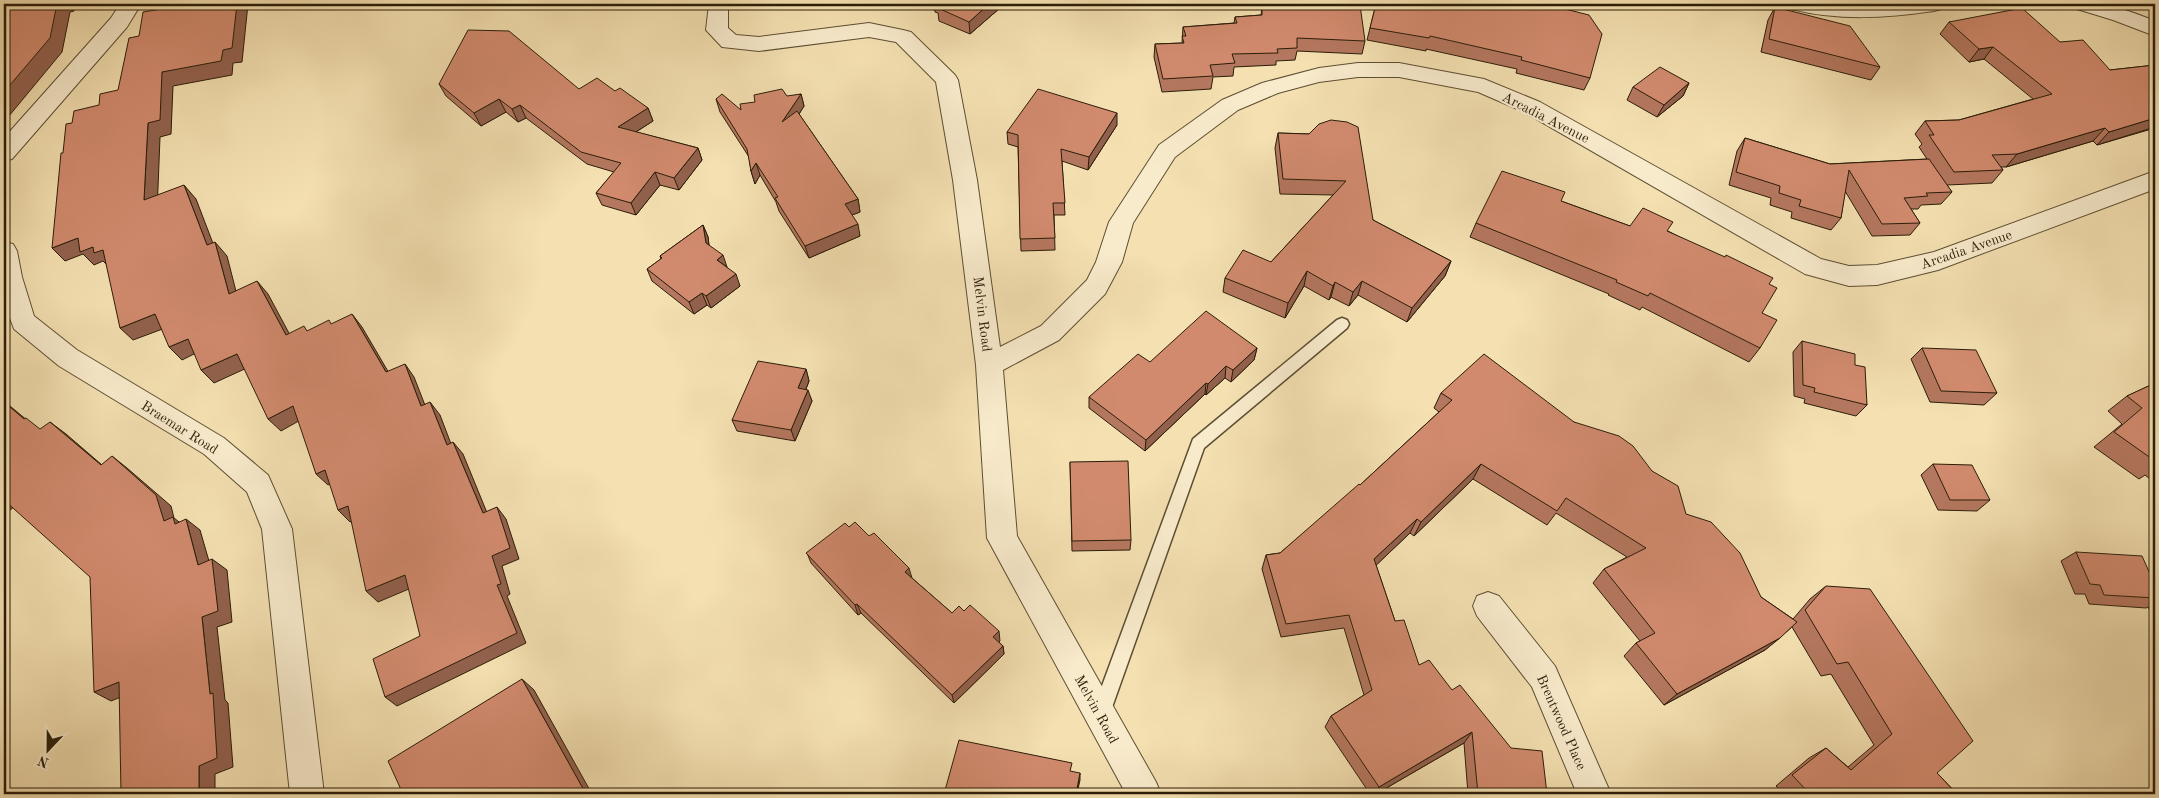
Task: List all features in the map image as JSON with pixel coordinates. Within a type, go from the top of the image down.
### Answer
[{"type":"street","points":[[4,153],[119,22],[130,4]]},
{"type":"street","name":"Melvin Road","points":[[721,4],[718,6],[717,30],[730,42],[759,44],[869,30],[903,38],[947,80],[965,180],[989,365],[1002,538],[1144,794]]},
{"type":"street","points":[[1798,4],[1816,8],[1851,11],[1902,10],[1934,4]]},
{"type":"street","points":[[2084,4],[2121,15],[2155,29]]},
{"type":"street","name":"Arcadia Avenue","points":[[989,365],[1050,333],[1096,288],[1109,262],[1121,222],[1166,151],[1230,105],[1270,88],[1319,75],[1358,70],[1399,70],[1484,86],[1532,107],[1814,267],[1849,276],[1877,275],[1938,262],[2155,180]]},
{"type":"street","name":"Braemar Road","points":[[4,251],[8,277],[23,322],[68,358],[214,446],[258,484],[277,529],[307,794]]},
{"type":"street","name":"Brentwood Place","points":[[1488,606],[1544,677],[1594,794]]},
{"type":"lane","points":[[1100,715],[1198,444],[1342,324]]},
{"type":"building","points":[[4,4],[57,4],[50,38],[4,92]]},
{"type":"building","points":[[162,4],[237,4],[232,48],[223,50],[221,61],[162,72],[160,120],[148,123],[144,200],[184,185],[207,245],[215,242],[229,294],[257,281],[286,335],[304,326],[307,331],[329,320],[331,324],[352,314],[386,372],[405,364],[421,406],[430,402],[447,445],[453,442],[483,513],[497,507],[510,548],[492,556],[501,584],[497,585],[517,633],[385,697],[373,659],[420,636],[405,575],[366,591],[348,506],[338,510],[325,470],[316,474],[293,406],[268,419],[237,354],[201,370],[188,339],[169,347],[155,314],[120,328],[103,250],[94,253],[93,247],[80,252],[78,238],[52,248],[61,153],[63,153],[66,124],[72,123],[74,111],[99,105],[100,94],[118,90],[129,38],[139,36],[143,12],[161,9]]},
{"type":"building","points":[[943,4],[989,4],[969,22],[938,8]]},
{"type":"building","points":[[1306,4],[1360,5],[1365,41],[1297,38],[1297,48],[1277,49],[1278,53],[1232,54],[1235,63],[1210,65],[1213,76],[1163,79],[1155,44],[1184,43],[1182,36],[1186,36],[1183,27],[1237,23],[1235,17],[1262,15],[1262,7],[1306,9]]},
{"type":"building","points":[[1376,4],[1545,4],[1589,15],[1602,34],[1590,78],[1521,60],[1522,57],[1430,36],[1429,38],[1370,28]]},
{"type":"building","points":[[1775,7],[1850,26],[1880,67],[1769,39]]},
{"type":"building","points":[[2022,8],[2060,42],[2083,40],[2110,70],[2155,65],[2155,118],[2109,132],[2105,128],[2017,154],[1992,155],[2003,170],[1954,172],[1929,135],[1934,135],[1925,121],[1959,120],[2052,94],[1993,47],[1979,49],[1949,22]]},
{"type":"building","points":[[468,30],[509,31],[579,89],[597,78],[615,91],[620,88],[648,108],[618,127],[698,148],[674,178],[655,172],[631,203],[596,193],[621,163],[581,152],[520,105],[512,109],[499,99],[474,113],[439,84]]},
{"type":"building","points":[[1660,67],[1689,83],[1664,105],[1633,87]]},
{"type":"building","points":[[782,89],[787,96],[801,94],[782,122],[797,111],[858,199],[845,204],[858,224],[805,246],[775,198],[778,197],[756,163],[751,171],[747,149],[716,99],[722,94],[741,110],[740,104],[755,102],[754,95]]},
{"type":"building","points":[[1038,89],[1117,113],[1089,157],[1061,149],[1065,203],[1053,203],[1055,238],[1020,239],[1018,135],[1007,132]]},
{"type":"building","points":[[1331,120],[1347,122],[1358,127],[1373,220],[1451,261],[1412,308],[1362,281],[1353,292],[1335,282],[1333,286],[1307,271],[1288,303],[1225,278],[1243,250],[1271,262],[1346,181],[1283,179],[1278,133],[1309,134],[1319,124]]},
{"type":"building","points":[[1745,138],[1830,164],[1929,159],[1952,192],[1926,193],[1928,196],[1904,198],[1920,223],[1882,224],[1849,170],[1841,218],[1799,206],[1801,200],[1779,193],[1780,186],[1736,172]]},
{"type":"building","points":[[1502,171],[1565,192],[1561,201],[1630,226],[1643,208],[1673,222],[1667,231],[1725,257],[1726,255],[1773,278],[1769,284],[1777,288],[1762,313],[1777,320],[1760,348],[1650,293],[1648,296],[1616,282],[1617,280],[1476,223]]},
{"type":"building","points":[[703,225],[706,243],[723,255],[717,260],[736,274],[706,296],[702,293],[689,302],[647,269],[662,258],[660,256]]},
{"type":"building","points":[[1206,311],[1257,348],[1233,370],[1226,366],[1146,440],[1089,397],[1138,354],[1150,362]]},
{"type":"building","points":[[1802,341],[1855,354],[1855,365],[1865,367],[1867,405],[1814,392],[1815,388],[1803,385]]},
{"type":"building","points":[[1922,348],[1976,350],[1997,393],[1941,391]]},
{"type":"building","points":[[1484,354],[1574,422],[1619,436],[1633,446],[1652,471],[1678,486],[1686,514],[1711,522],[1740,553],[1761,597],[1797,622],[1780,638],[1677,694],[1636,643],[1655,633],[1604,569],[1646,548],[1566,498],[1557,511],[1481,464],[1421,522],[1417,519],[1374,559],[1395,621],[1404,620],[1419,665],[1429,660],[1452,690],[1460,685],[1511,748],[1542,751],[1547,794],[1478,794],[1472,732],[1379,787],[1331,716],[1372,690],[1349,615],[1286,624],[1266,555],[1280,553],[1360,485],[1452,400],[1441,393]]},
{"type":"building","points":[[758,361],[806,369],[798,388],[808,390],[791,430],[732,420]]},
{"type":"building","points":[[2155,383],[2155,461],[2114,432],[2142,408],[2127,396]]},
{"type":"building","points":[[4,402],[24,419],[26,418],[40,429],[50,422],[101,465],[112,456],[156,495],[164,521],[173,517],[175,524],[186,519],[198,565],[212,559],[218,611],[202,617],[210,694],[213,693],[217,758],[199,766],[199,794],[121,794],[119,682],[94,692],[90,577],[4,500]]},
{"type":"building","points":[[1128,461],[1131,540],[1072,541],[1070,462]]},
{"type":"building","points":[[1933,464],[1972,465],[1990,500],[1950,500]]},
{"type":"building","points":[[855,522],[869,536],[874,533],[909,568],[905,572],[952,613],[959,606],[964,611],[970,605],[999,631],[993,637],[1003,646],[952,695],[857,604],[855,605],[806,553],[845,523],[849,527]]},
{"type":"building","points":[[2076,552],[2142,556],[2155,585],[2155,598],[2104,595],[2100,585],[2090,584]]},
{"type":"building","points":[[1826,586],[1870,589],[1973,741],[1937,773],[1957,794],[1810,794],[1792,775],[1826,748],[1851,770],[1892,734],[1848,662],[1837,664],[1805,610]]},
{"type":"building","points":[[522,679],[586,794],[403,794],[388,761]]},
{"type":"building","points":[[959,740],[1072,763],[1070,771],[1080,773],[1076,794],[944,794]]}]
